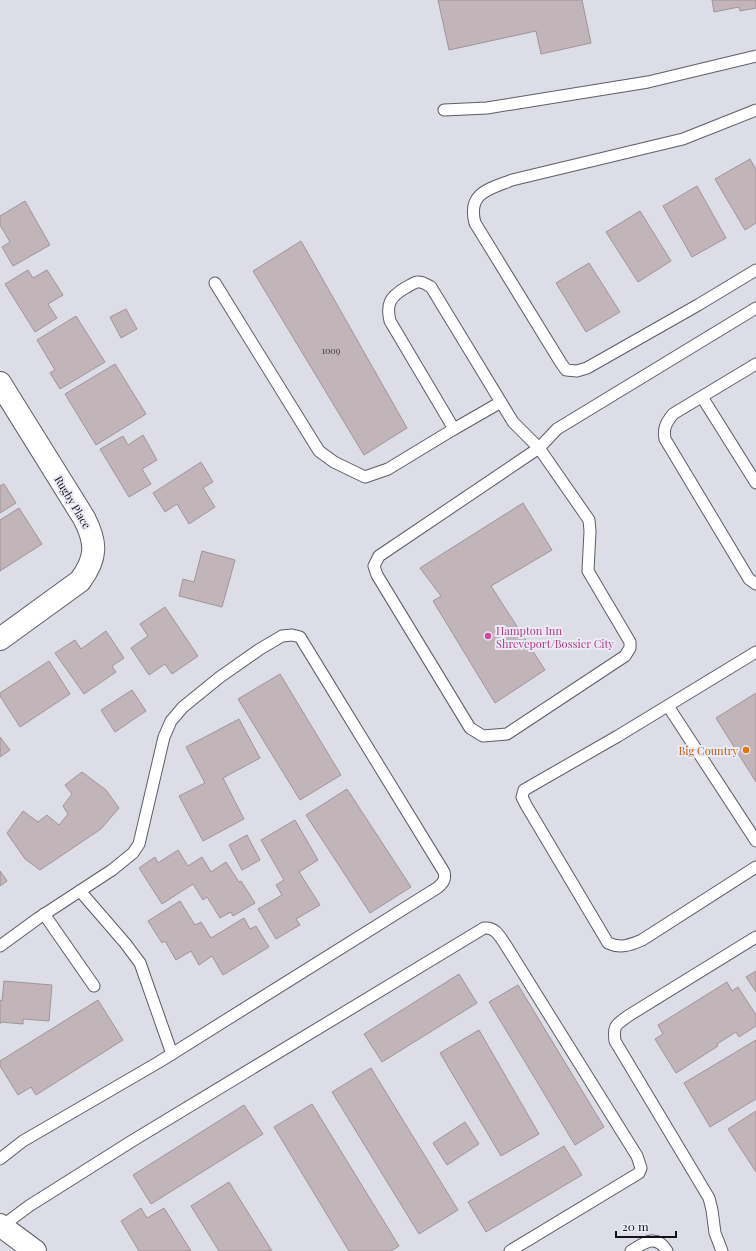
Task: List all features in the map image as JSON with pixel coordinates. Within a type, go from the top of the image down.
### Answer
[{"type":"street","name":"Rugby Place","points":[[0,383],[84,518],[92,537],[94,551],[88,570],[80,581],[0,639]]},
{"type":"street","points":[[1,1226],[35,1251]]},
{"type":"lane","points":[[444,110],[487,108],[648,82],[756,56]]},
{"type":"lane","points":[[756,110],[683,139],[512,180],[489,189],[479,196],[473,204],[473,213],[475,223],[566,370],[577,371],[587,368],[756,270]]},
{"type":"lane","points":[[454,429],[390,321],[388,312],[389,304],[392,298],[416,282],[423,283],[431,287],[513,422],[539,448],[589,520],[590,531],[588,571],[630,642],[630,648],[625,656],[507,734],[483,736],[470,728],[377,575],[374,566],[379,556],[539,448],[557,429],[756,308]]},
{"type":"lane","points":[[215,284],[319,451],[334,462],[365,477],[388,469],[500,402]]},
{"type":"lane","points":[[756,364],[673,414],[666,423],[664,430],[665,440],[749,578],[756,584]]},
{"type":"lane","points":[[702,397],[756,483]]},
{"type":"lane","points":[[0,946],[44,914],[112,870],[133,854],[139,844],[164,737],[171,721],[183,707],[220,677],[282,636],[292,635],[300,638],[444,872],[446,878],[437,888],[172,1054],[23,1141],[0,1159]]},
{"type":"lane","points":[[756,652],[668,706],[524,790],[522,797],[608,943],[615,946],[626,946],[642,940],[756,867]]},
{"type":"lane","points":[[668,706],[756,841]]},
{"type":"lane","points":[[80,891],[125,943],[140,963],[172,1054]]},
{"type":"lane","points":[[44,914],[94,986]]},
{"type":"lane","points":[[1,1226],[29,1206],[132,1141],[484,928],[490,927],[496,931],[505,944],[637,1156],[640,1168],[638,1173],[510,1251]]},
{"type":"lane","points":[[722,1251],[715,1233],[709,1198],[615,1041],[614,1031],[616,1026],[628,1016],[756,937]]},
{"type":"lane","points":[[631,1251],[652,1240],[657,1241],[667,1251]]},
{"type":"building","points":[[438,0],[582,0],[591,43],[541,54],[536,31],[449,50]]},
{"type":"building","points":[[712,0],[756,0],[756,8],[740,11],[739,7],[714,12]]},
{"type":"building","points":[[750,159],[756,170],[756,223],[745,230],[715,179]]},
{"type":"building","points":[[697,186],[726,238],[692,257],[663,206]]},
{"type":"building","points":[[25,201],[50,245],[13,266],[2,247],[10,242],[0,225],[0,216]]},
{"type":"building","points":[[640,211],[671,261],[638,282],[606,232]]},
{"type":"building","points":[[301,241],[407,428],[364,455],[253,271]]},
{"type":"building","points":[[589,263],[620,312],[586,332],[556,283]]},
{"type":"building","points":[[28,270],[33,278],[47,270],[63,295],[48,304],[57,318],[35,332],[5,284]]},
{"type":"building","points":[[126,309],[137,329],[121,338],[110,317]]},
{"type":"building","points":[[76,316],[105,362],[60,389],[50,373],[55,370],[37,340]]},
{"type":"building","points":[[115,364],[146,414],[96,445],[65,394]]},
{"type":"building","points":[[143,435],[157,460],[142,469],[151,484],[129,497],[100,449],[123,436],[128,445]]},
{"type":"building","points":[[201,462],[213,482],[203,488],[215,507],[189,524],[177,504],[165,512],[153,493]]},
{"type":"building","points":[[4,484],[16,503],[0,513],[0,486]]},
{"type":"building","name":"Hampton Inn Shreveport/Bossier City","points":[[523,503],[552,550],[491,586],[545,670],[495,703],[433,601],[441,596],[420,568]]},
{"type":"building","points":[[19,508],[42,544],[0,571],[0,520]]},
{"type":"building","points":[[202,551],[235,560],[222,607],[179,596],[183,579],[194,582]]},
{"type":"building","points":[[165,607],[198,656],[172,674],[165,664],[149,675],[131,648],[148,636],[140,624]]},
{"type":"building","points":[[106,631],[124,658],[112,666],[116,672],[84,694],[55,653],[75,640],[81,649]]},
{"type":"building","points":[[49,661],[70,694],[20,727],[0,696],[0,693]]},
{"type":"building","points":[[280,674],[341,775],[300,800],[238,699]]},
{"type":"building","points":[[132,690],[146,711],[115,732],[101,710]]},
{"type":"building","name":"Big Country","points":[[756,693],[756,782],[716,718]]},
{"type":"building","points":[[239,719],[260,758],[223,778],[244,819],[203,841],[179,796],[205,783],[186,747]]},
{"type":"building","points":[[0,737],[10,750],[0,757]]},
{"type":"building","points":[[82,772],[106,790],[119,808],[101,829],[40,870],[25,859],[7,833],[23,811],[38,822],[47,815],[59,825],[68,814],[63,806],[72,794],[65,785]]},
{"type":"building","points":[[347,789],[411,887],[370,913],[306,815]]},
{"type":"building","points":[[295,820],[318,860],[299,872],[320,905],[296,919],[300,925],[276,939],[258,909],[282,895],[276,885],[284,880],[261,840]]},
{"type":"building","points":[[247,835],[260,860],[242,870],[229,845]]},
{"type":"building","points":[[178,850],[188,866],[202,857],[211,872],[226,862],[239,882],[241,881],[255,903],[233,916],[231,912],[220,918],[207,897],[203,900],[193,884],[162,904],[139,868],[155,857],[158,863]]},
{"type":"building","points":[[0,871],[7,881],[0,886]]},
{"type":"building","points":[[180,901],[195,925],[201,922],[211,938],[244,918],[250,929],[256,926],[269,947],[223,975],[212,956],[199,965],[191,951],[176,960],[165,941],[162,943],[148,921]]},
{"type":"building","points":[[756,971],[756,992],[746,977]]},
{"type":"building","points":[[459,974],[477,1003],[382,1062],[364,1034]]},
{"type":"building","points":[[4,981],[52,985],[49,1021],[23,1019],[23,1024],[0,1022],[0,1000],[2,1001]]},
{"type":"building","points":[[727,982],[732,991],[738,987],[756,1015],[756,1026],[739,1037],[736,1032],[717,1044],[718,1046],[676,1073],[655,1039],[663,1034],[658,1025]]},
{"type":"building","points":[[518,985],[604,1127],[575,1145],[489,1002]]},
{"type":"building","points":[[98,1000],[123,1040],[36,1095],[31,1087],[18,1095],[0,1066],[0,1061]]},
{"type":"building","points":[[479,1030],[539,1134],[501,1156],[440,1053]]},
{"type":"building","points":[[756,1040],[756,1099],[710,1127],[684,1083]]},
{"type":"building","points":[[371,1068],[458,1210],[419,1234],[332,1092]]},
{"type":"building","points":[[312,1104],[399,1246],[391,1251],[349,1251],[274,1127]]},
{"type":"building","points":[[244,1105],[263,1134],[151,1204],[133,1175]]},
{"type":"building","points":[[756,1111],[756,1172],[728,1129]]},
{"type":"building","points":[[465,1122],[479,1144],[447,1165],[433,1143]]},
{"type":"building","points":[[564,1146],[582,1175],[486,1232],[468,1202]]},
{"type":"building","points":[[229,1182],[272,1251],[219,1251],[191,1206]]},
{"type":"building","points":[[141,1208],[147,1218],[164,1208],[191,1251],[139,1251],[121,1221]]},
{"type":"place","name":"Hampton Inn Shreveport/Bossier City","points":[[488,636]]},
{"type":"place","name":"Big Country","points":[[746,750]]}]
